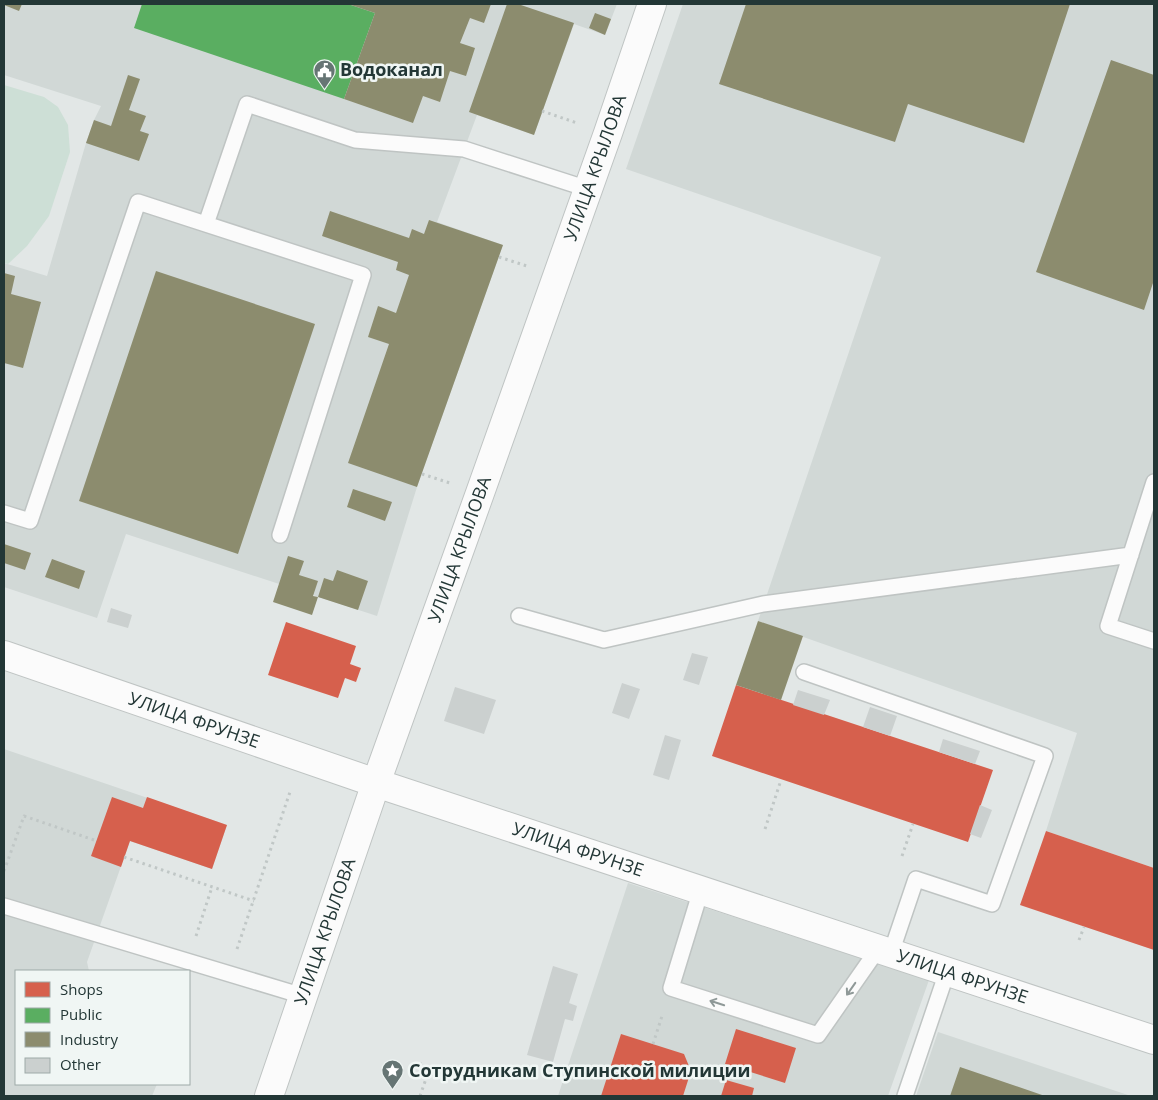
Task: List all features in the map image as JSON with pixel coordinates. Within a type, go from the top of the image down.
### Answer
[{"type":"street","name":"УЛИЦА КРЫЛОВА","points":[[269,1096],[376,783],[588,189],[649,5]]},
{"type":"street","name":"УЛИЦА ФРУНЗЕ","points":[[4,655],[376,783],[1154,1040]]},
{"type":"lane","points":[[206,224],[247,104],[356,140],[464,149],[588,189]]},
{"type":"lane","points":[[4,513],[30,521],[138,202],[363,275],[280,535]]},
{"type":"lane","points":[[1154,482],[1108,626],[1154,641]]},
{"type":"lane","points":[[519,616],[604,640],[764,604],[1131,555]]},
{"type":"lane","points":[[701,890],[671,988],[818,1036],[885,951],[916,879],[992,904],[1045,756],[804,672]]},
{"type":"lane","points":[[4,906],[303,996]]},
{"type":"lane","points":[[905,1096],[947,972]]},
{"type":"path","points":[[229,974],[302,758]]},
{"type":"path","points":[[765,829],[781,780]]},
{"type":"path","points":[[4,871],[24,816],[97,841]]},
{"type":"path","points":[[899,864],[913,824]]},
{"type":"path","points":[[124,857],[254,901]]},
{"type":"path","points":[[188,961],[212,887]]},
{"type":"path","points":[[1080,940],[1084,927]]},
{"type":"path","points":[[653,1044],[671,988]]},
{"type":"path","points":[[420,1064],[427,1076],[420,1096]]},
{"type":"path","points":[[427,1076],[444,1071]]},
{"type":"shaded area","points":[[4,4],[617,4],[605,35],[574,24],[534,135],[477,115],[437,222],[503,245],[417,487],[377,616],[126,534],[97,618],[4,587],[4,263],[47,276],[86,143],[101,106],[4,75]]},
{"type":"shaded area","points":[[683,4],[1154,4],[1154,868],[1046,831],[1077,733],[758,621],[881,257],[626,169]]},
{"type":"shaded area","points":[[4,749],[227,825],[212,869],[130,841],[87,962],[89,970],[15,970],[15,1085],[157,1085],[152,1096],[4,1096]]},
{"type":"shaded area","points":[[628,883],[929,980],[888,1096],[558,1096]]},
{"type":"shaded area","points":[[938,1032],[1131,1096],[916,1096]]},
{"type":"green space","points":[[4,85],[44,97],[58,107],[68,125],[70,152],[49,216],[27,246],[8,264],[4,263]]},
{"type":"building: Shops","points":[[286,622],[356,646],[350,664],[361,668],[356,682],[345,678],[338,698],[268,675]]},
{"type":"building: Shops","points":[[736,685],[993,770],[968,842],[712,756]]},
{"type":"building: Shops","points":[[112,797],[143,808],[147,797],[227,825],[212,869],[130,841],[121,867],[91,856]]},
{"type":"building: Shops","points":[[1046,831],[1154,868],[1154,950],[1020,905]]},
{"type":"building: Shops","points":[[736,1029],[796,1048],[785,1083],[725,1064]]},
{"type":"building: Shops","points":[[621,1034],[684,1054],[691,1071],[683,1096],[601,1096]]},
{"type":"building: Shops","points":[[726,1080],[754,1088],[752,1096],[721,1096]]},
{"type":"building: Public","points":[[142,4],[348,4],[375,13],[344,99],[134,28]]},
{"type":"building: Industry","points":[[4,4],[22,4],[19,11]]},
{"type":"building: Industry","points":[[348,4],[491,4],[484,23],[470,18],[460,43],[475,48],[466,76],[450,71],[440,102],[423,96],[413,123],[344,99],[375,13]]},
{"type":"building: Industry","points":[[507,4],[518,4],[574,23],[534,135],[469,112]]},
{"type":"building: Industry","points":[[746,4],[1070,4],[1024,143],[908,104],[895,142],[719,84]]},
{"type":"building: Industry","points":[[595,13],[611,19],[605,35],[589,28]]},
{"type":"building: Industry","points":[[1111,60],[1154,75],[1154,280],[1144,310],[1036,272]]},
{"type":"building: Industry","points":[[128,75],[140,79],[129,110],[146,116],[140,131],[149,134],[139,161],[86,143],[94,120],[111,126]]},
{"type":"building: Industry","points":[[330,211],[409,238],[412,229],[424,234],[429,220],[503,245],[417,487],[348,463],[389,344],[368,337],[378,306],[396,313],[409,275],[396,270],[398,262],[322,236]]},
{"type":"building: Industry","points":[[156,271],[315,324],[238,554],[79,501]]},
{"type":"building: Industry","points":[[4,273],[15,276],[11,294],[41,302],[23,368],[4,363]]},
{"type":"building: Industry","points":[[353,489],[392,502],[385,521],[347,507]]},
{"type":"building: Industry","points":[[4,544],[31,553],[25,570],[4,563]]},
{"type":"building: Industry","points":[[288,556],[304,561],[299,575],[318,581],[313,596],[318,597],[312,615],[273,602]]},
{"type":"building: Industry","points":[[52,559],[85,571],[79,589],[45,577]]},
{"type":"building: Industry","points":[[337,570],[368,581],[358,610],[318,597],[324,578],[333,581]]},
{"type":"building: Industry","points":[[758,621],[803,636],[781,700],[736,685]]},
{"type":"building: Industry","points":[[960,1067],[1045,1096],[950,1096]]},
{"type":"building: Other","points":[[111,608],[132,615],[128,628],[107,622]]},
{"type":"building: Other","points":[[692,653],[708,657],[699,685],[683,680]]},
{"type":"building: Other","points":[[622,683],[640,689],[629,719],[612,713]]},
{"type":"building: Other","points":[[455,687],[496,700],[484,734],[444,721]]},
{"type":"building: Other","points":[[798,690],[830,700],[824,715],[793,705]]},
{"type":"building: Other","points":[[870,707],[897,716],[890,736],[863,727]]},
{"type":"building: Other","points":[[665,735],[681,740],[669,780],[653,775]]},
{"type":"building: Other","points":[[943,739],[980,751],[975,764],[939,752]]},
{"type":"building: Other","points":[[980,805],[992,810],[981,838],[970,834]]},
{"type":"building: Other","points":[[553,966],[578,974],[569,1003],[577,1006],[573,1021],[565,1019],[553,1062],[527,1055]]},
{"type":"place","name":"Водоканал","points":[[324,89]]},
{"type":"place","name":"Сотрудникам Ступинской милиции","points":[[393,1090]]}]
